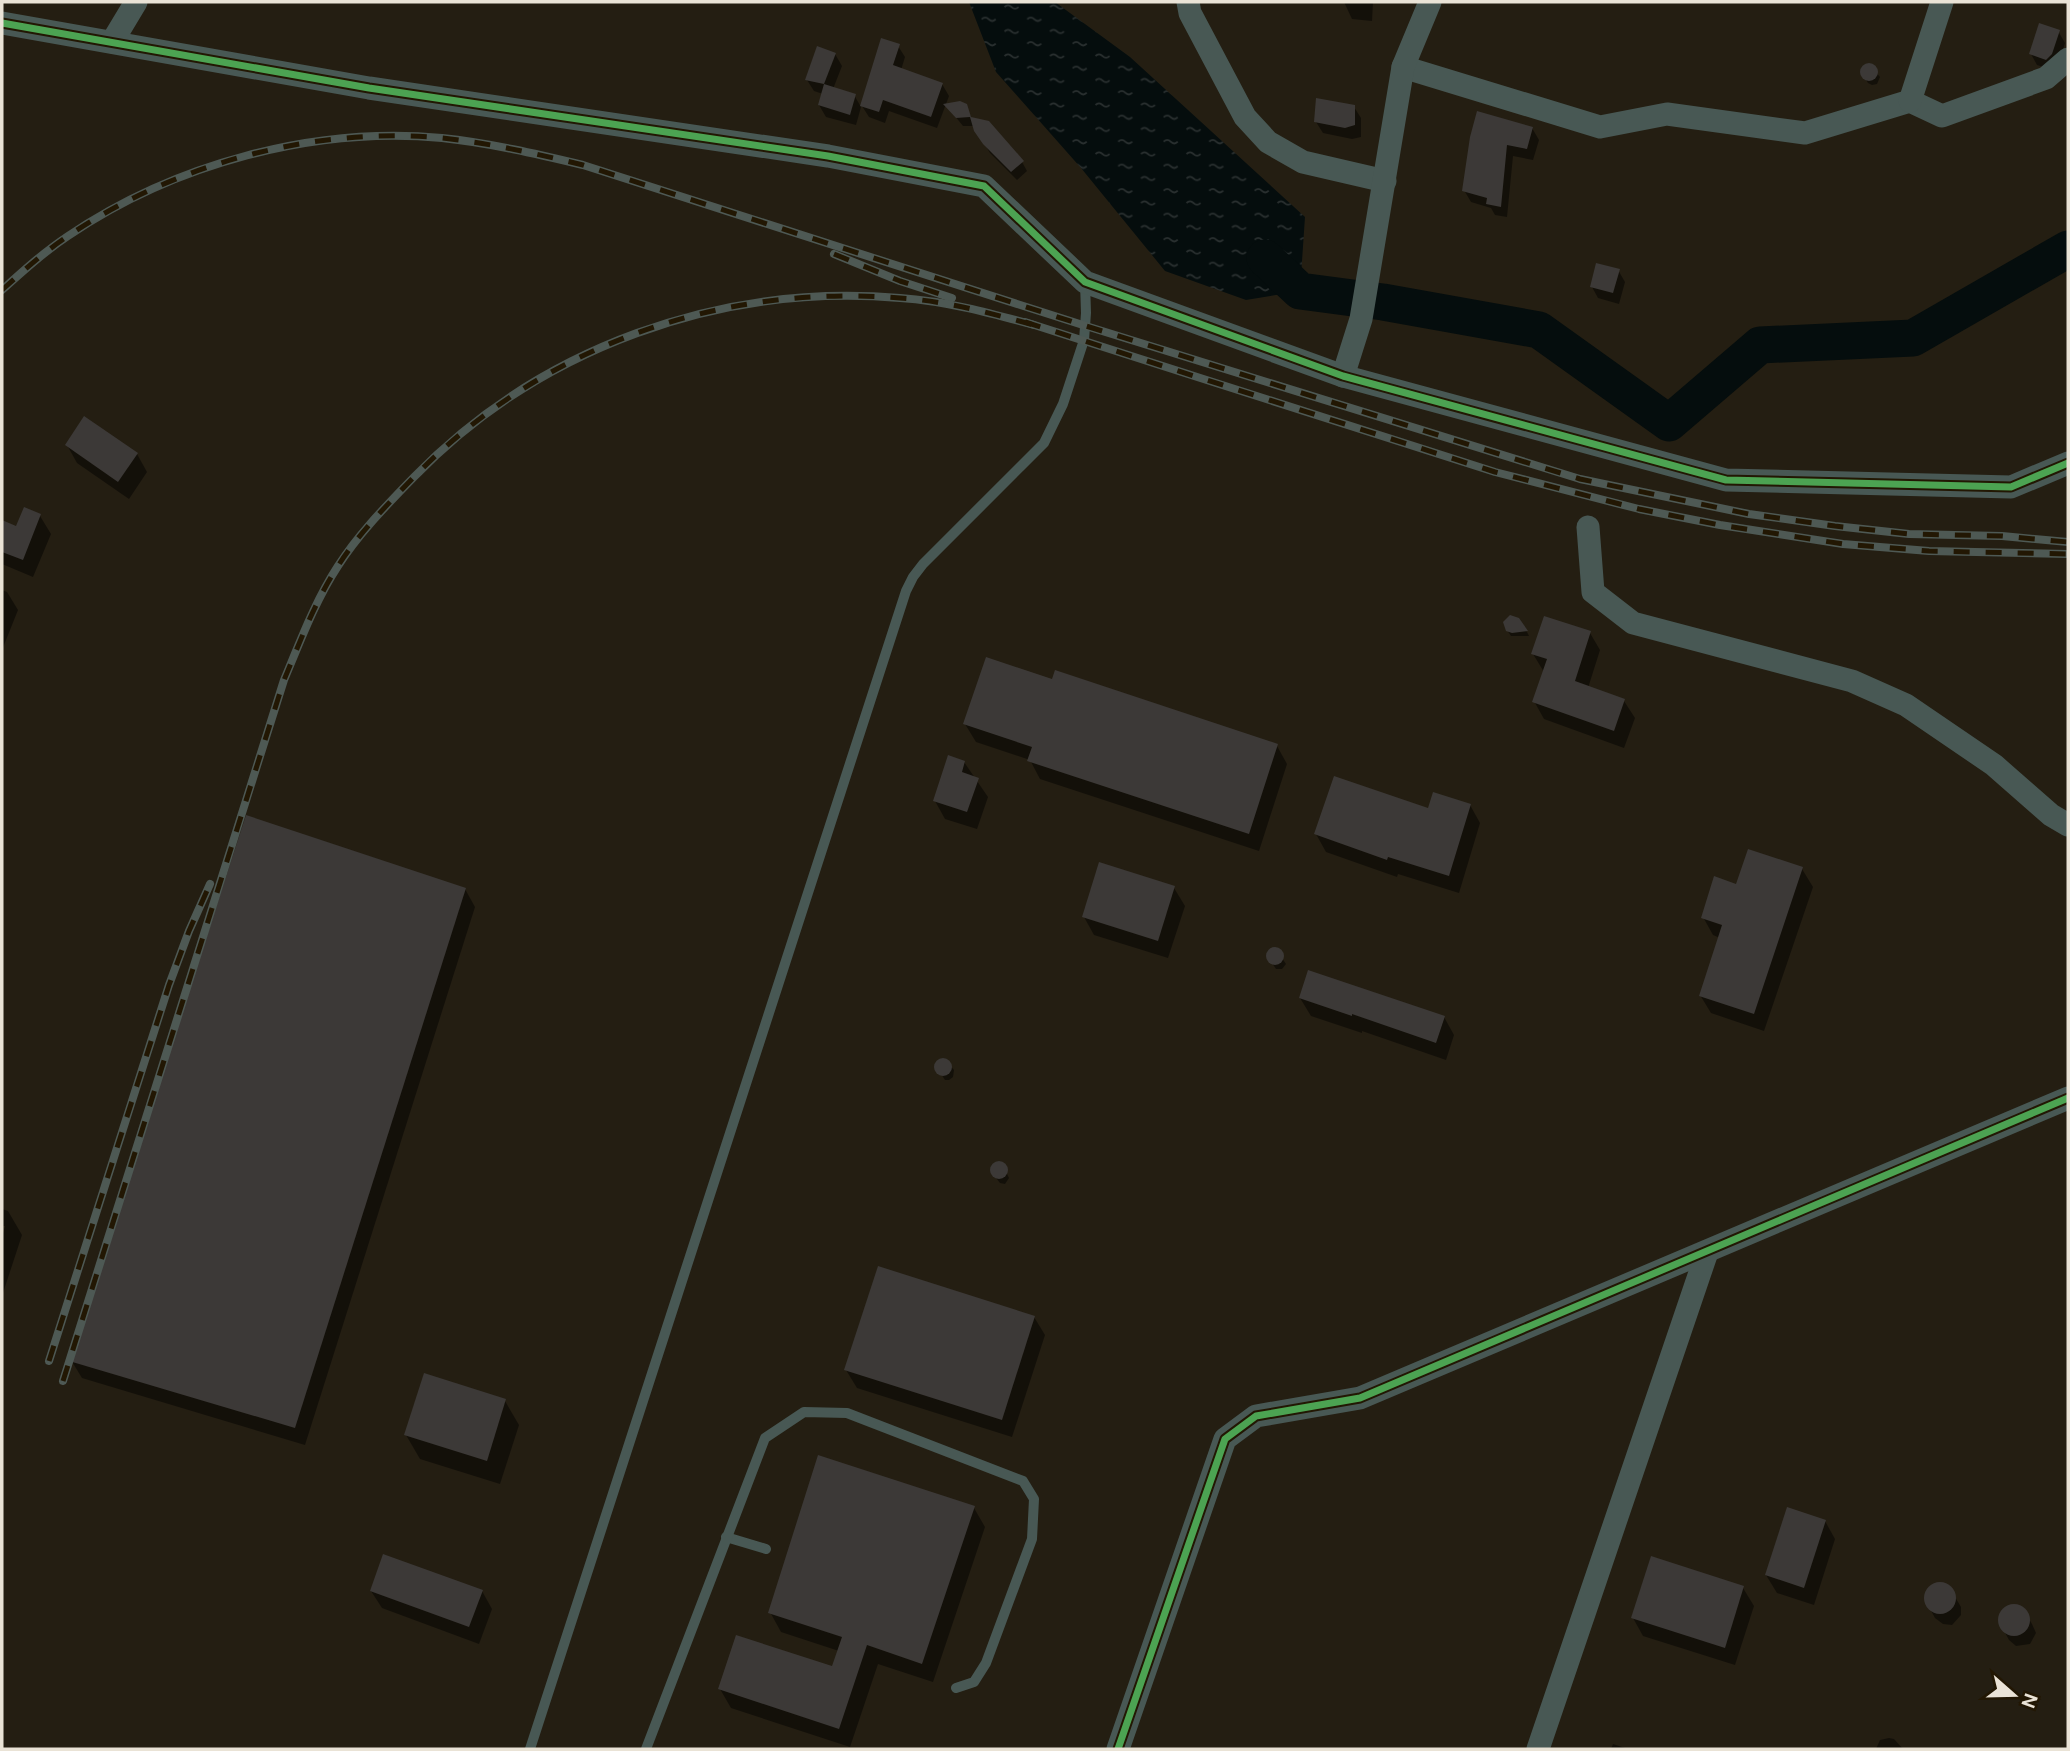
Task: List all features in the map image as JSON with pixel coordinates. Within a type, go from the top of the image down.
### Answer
[{"type":"street","points":[[112,43],[136,2]]},
{"type":"street","points":[[1188,2],[1190,13],[1245,117],[1268,142],[1303,162],[1385,181]]},
{"type":"street","points":[[1343,376],[1361,319],[1404,67],[1430,2]]},
{"type":"street","points":[[1910,101],[1942,2]]},
{"type":"street","points":[[2,23],[369,88],[828,156],[984,186],[1085,282],[1343,376],[1726,480],[2011,487],[2068,463]]},
{"type":"street","points":[[1404,67],[1600,127],[1667,114],[1805,133],[1910,101],[1942,116],[2046,78],[2068,60]]},
{"type":"street","points":[[1588,527],[1593,592],[1633,622],[1852,681],[1906,705],[1994,765],[2051,815],[2068,825]]},
{"type":"street","points":[[1118,1749],[1225,1439],[1256,1416],[1360,1398],[2068,1098]]},
{"type":"street","points":[[1538,1749],[1707,1252]]},
{"type":"lane","points":[[530,1749],[906,591],[923,564],[1044,443],[1063,404],[1084,340],[1085,282]]},
{"type":"lane","points":[[646,1749],[765,1438],[804,1412],[847,1413],[1023,1481],[1034,1499],[1032,1539],[986,1663],[974,1682],[957,1688]]},
{"type":"lane","points":[[726,1537],[766,1549]]},
{"type":"water","points":[[969,2],[1055,2],[1130,57],[1305,217],[1300,291],[1246,300],[1165,271],[1081,168],[996,72]]},
{"type":"building","points":[[2039,23],[2060,30],[2052,54],[2046,60],[2029,54]]},
{"type":"building","points":[[881,38],[900,44],[893,65],[943,83],[931,117],[883,100],[879,112],[860,106]]},
{"type":"building","points":[[817,46],[836,53],[824,84],[805,80]]},
{"type":"building","points":[[1869,63],[1875,66],[1878,72],[1875,78],[1869,81],[1863,78],[1860,72],[1863,66]]},
{"type":"building","points":[[824,84],[856,94],[850,115],[818,105]]},
{"type":"building","points":[[1316,98],[1355,105],[1355,125],[1345,128],[1314,122]]},
{"type":"building","points":[[960,101],[967,104],[971,117],[989,121],[1024,161],[1011,172],[983,144],[974,131],[970,117],[956,118],[943,104]]},
{"type":"building","points":[[1477,111],[1533,127],[1527,149],[1507,145],[1501,207],[1486,204],[1487,198],[1462,191]]},
{"type":"building","points":[[1596,263],[1620,269],[1613,293],[1590,287]]},
{"type":"building","points":[[84,416],[138,453],[118,482],[65,445]]},
{"type":"building","points":[[24,507],[41,514],[23,560],[2,552],[2,520],[16,526]]},
{"type":"building","points":[[1510,615],[1519,618],[1528,631],[1506,631],[1503,622]]},
{"type":"building","points":[[1544,616],[1591,631],[1575,681],[1625,699],[1614,731],[1532,702],[1547,659],[1531,654]]},
{"type":"building","points":[[986,657],[1052,679],[1055,670],[1278,744],[1249,834],[1027,761],[1032,747],[963,724]]},
{"type":"building","points":[[948,755],[965,761],[962,772],[979,778],[967,812],[933,801]]},
{"type":"building","points":[[1334,776],[1428,808],[1433,792],[1471,804],[1449,876],[1388,857],[1387,860],[1314,834]]},
{"type":"building","points":[[246,815],[466,888],[295,1428],[69,1361]]},
{"type":"building","points":[[1748,849],[1803,867],[1754,1014],[1699,996],[1722,925],[1701,918],[1714,876],[1736,884]]},
{"type":"building","points":[[1099,862],[1175,886],[1158,941],[1082,917]]},
{"type":"building","points":[[1275,947],[1281,950],[1284,956],[1281,962],[1275,965],[1269,962],[1266,956],[1269,950]]},
{"type":"building","points":[[1308,970],[1445,1016],[1436,1043],[1299,998]]},
{"type":"building","points":[[943,1058],[949,1061],[952,1067],[949,1073],[943,1076],[937,1073],[934,1067],[937,1061]]},
{"type":"building","points":[[999,1161],[1005,1164],[1008,1170],[1005,1176],[999,1179],[993,1176],[990,1170],[993,1164]]},
{"type":"building","points":[[878,1266],[1035,1316],[1002,1420],[844,1370]]},
{"type":"building","points":[[424,1373],[506,1399],[487,1461],[404,1435]]},
{"type":"building","points":[[818,1455],[975,1506],[922,1664],[867,1645],[839,1729],[718,1689],[736,1635],[832,1666],[842,1637],[768,1613]]},
{"type":"building","points":[[1787,1507],[1826,1520],[1804,1588],[1765,1575]]},
{"type":"building","points":[[383,1554],[483,1590],[469,1627],[370,1591]]},
{"type":"building","points":[[1651,1556],[1744,1586],[1725,1648],[1631,1618]]},
{"type":"building","points":[[1940,1582],[1951,1587],[1956,1598],[1951,1609],[1940,1614],[1929,1609],[1924,1598],[1929,1587]]},
{"type":"building","points":[[2014,1604],[2025,1609],[2030,1620],[2025,1631],[2014,1636],[2003,1631],[1998,1620],[2003,1609]]},
{"type":"waterway","points":[[1265,258],[1300,291],[1383,302],[1539,330],[1669,423],[1760,345],[1913,338],[2068,249]]},
{"type":"railway","points":[[2,290],[59,242],[109,211],[199,170],[295,145],[344,138],[394,136],[460,140],[583,165],[1086,326],[1580,479],[1749,514],[1835,526],[1909,534],[2002,536],[2068,542]]},
{"type":"railway","points":[[834,254],[900,281],[952,298]]},
{"type":"railway","points":[[63,1381],[284,680],[308,622],[330,579],[355,542],[384,509],[464,431],[518,392],[576,359],[637,333],[700,314],[766,301],[833,296],[900,298],[951,305],[1034,325]]},
{"type":"railway","points":[[1025,322],[1495,472],[1639,509],[1843,544],[1929,551],[2068,554]]},
{"type":"railway","points":[[49,1361],[169,985],[210,884]]},
{"type":"cycle path","points":[[2,23],[369,88],[828,156],[984,186],[1085,282],[1343,376],[1726,480],[2011,487],[2068,463]]},
{"type":"cycle path","points":[[1118,1749],[1225,1439],[1256,1416],[1360,1398],[2068,1098]]}]
